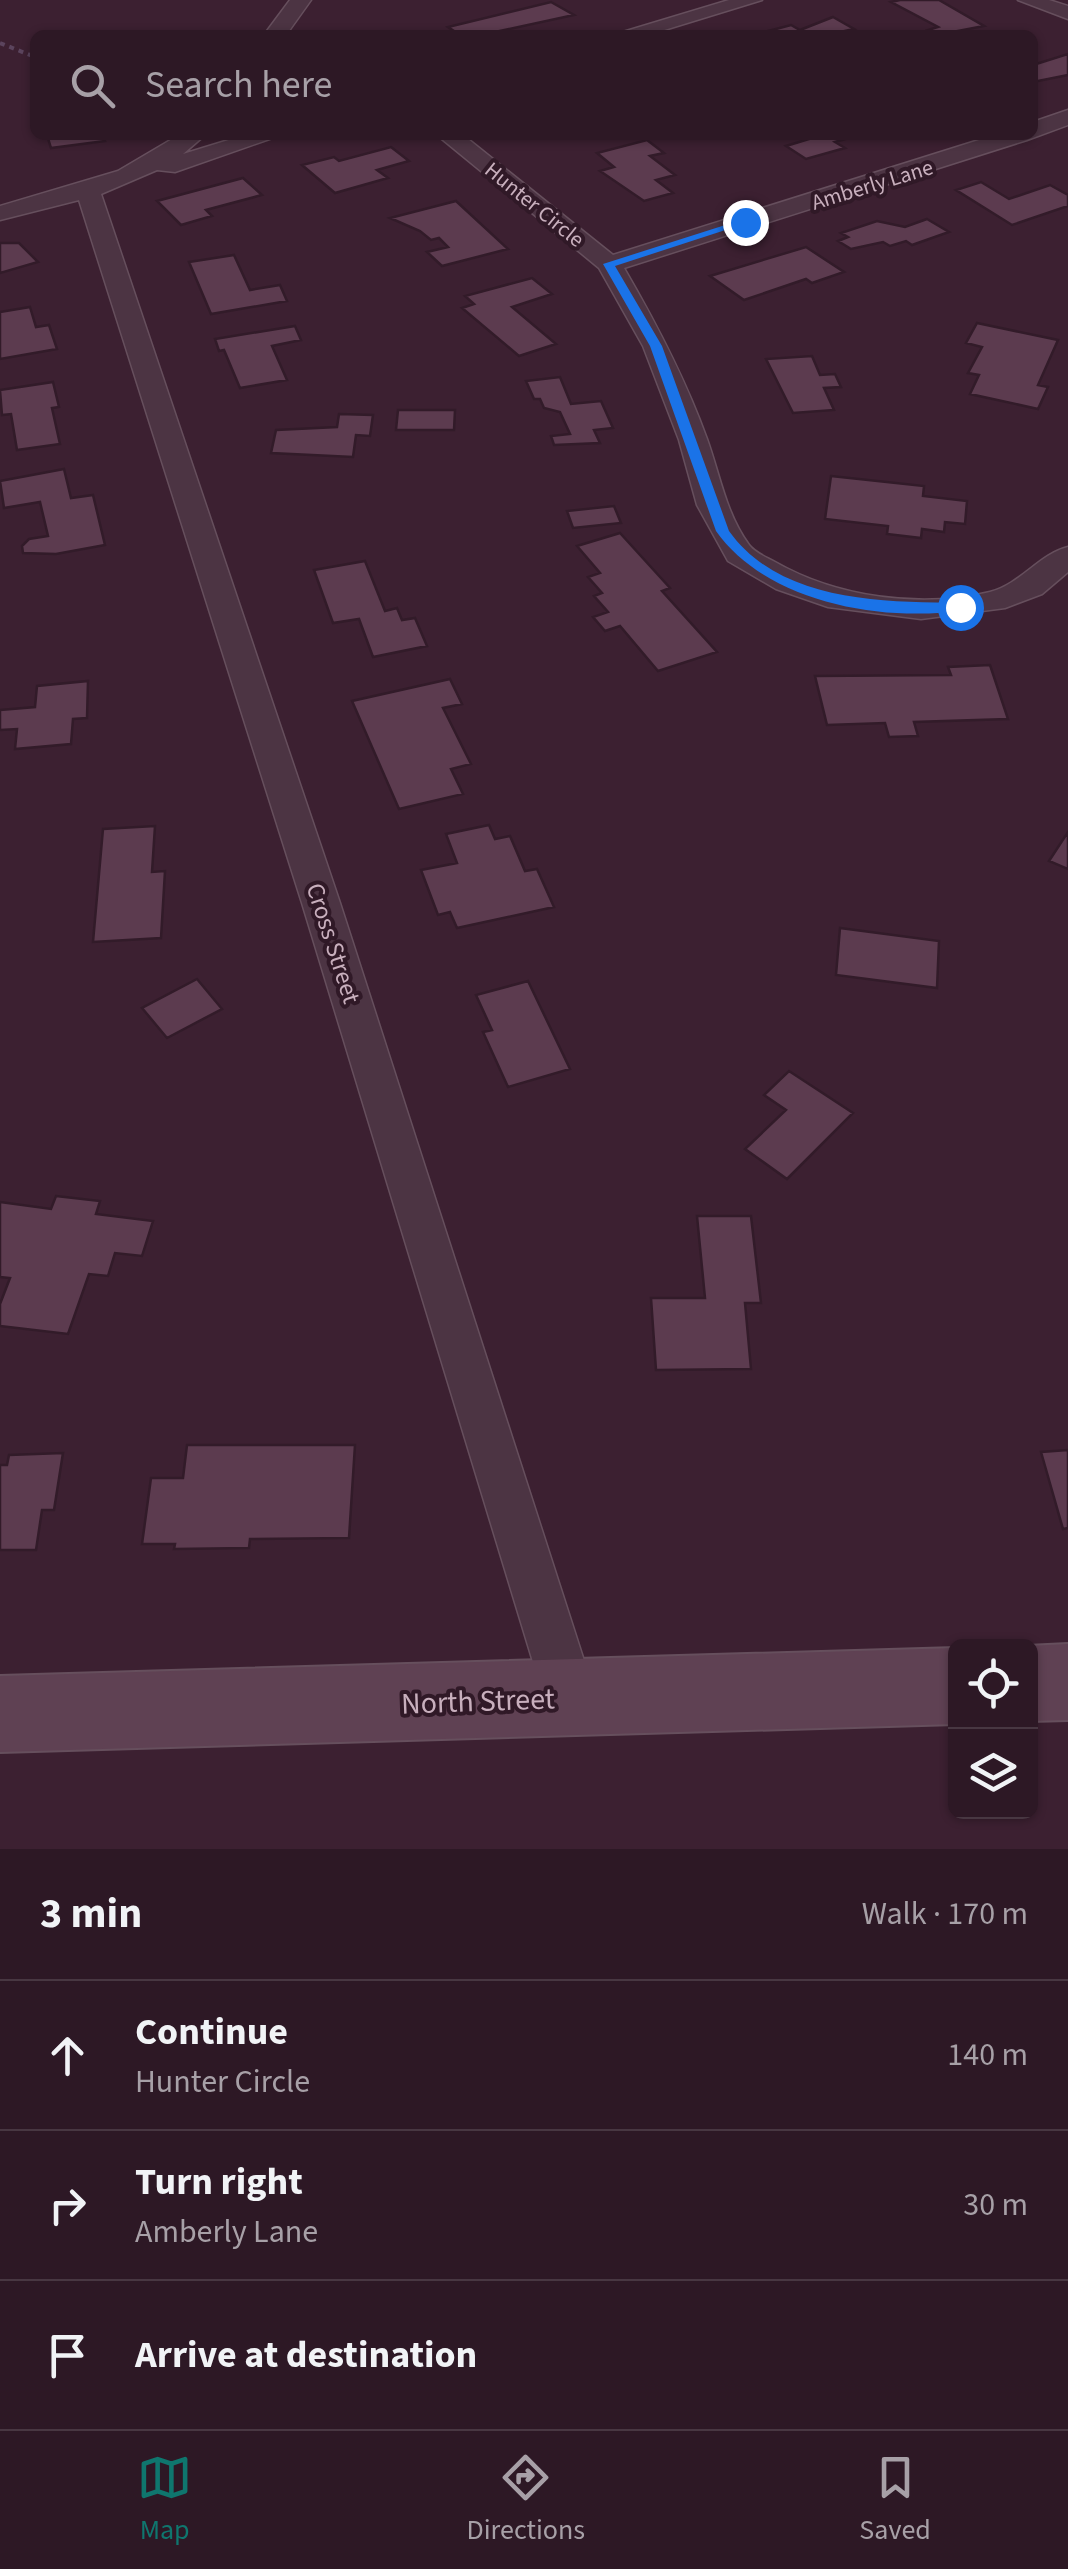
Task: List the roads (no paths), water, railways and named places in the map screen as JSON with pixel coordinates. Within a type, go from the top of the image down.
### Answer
[{"type":"street","points":[[278,30],[301,0]]},
{"type":"street","points":[[642,30],[752,0]]},
{"type":"street","points":[[1028,0],[1068,14]]},
{"type":"street","points":[[1038,128],[1068,117]]},
{"type":"street","points":[[88,191],[144,166],[186,140]]},
{"type":"street","points":[[0,214],[253,140]]},
{"type":"street","name":"Hunter Circle","points":[[455,140],[609,264],[656,346],[693,440],[712,505],[740,554],[787,582],[839,600],[921,609],[994,601],[1031,587],[1068,556]]},
{"type":"street","name":"Amberly Lane","points":[[609,264],[1003,140]]},
{"type":"street","name":"Cross Street","points":[[88,191],[125,293],[315,884],[570,1698]]},
{"type":"street","points":[[1038,1683],[1068,1682]]},
{"type":"street","name":"North Street","points":[[0,1714],[570,1698],[726,1689],[948,1686]]}]
